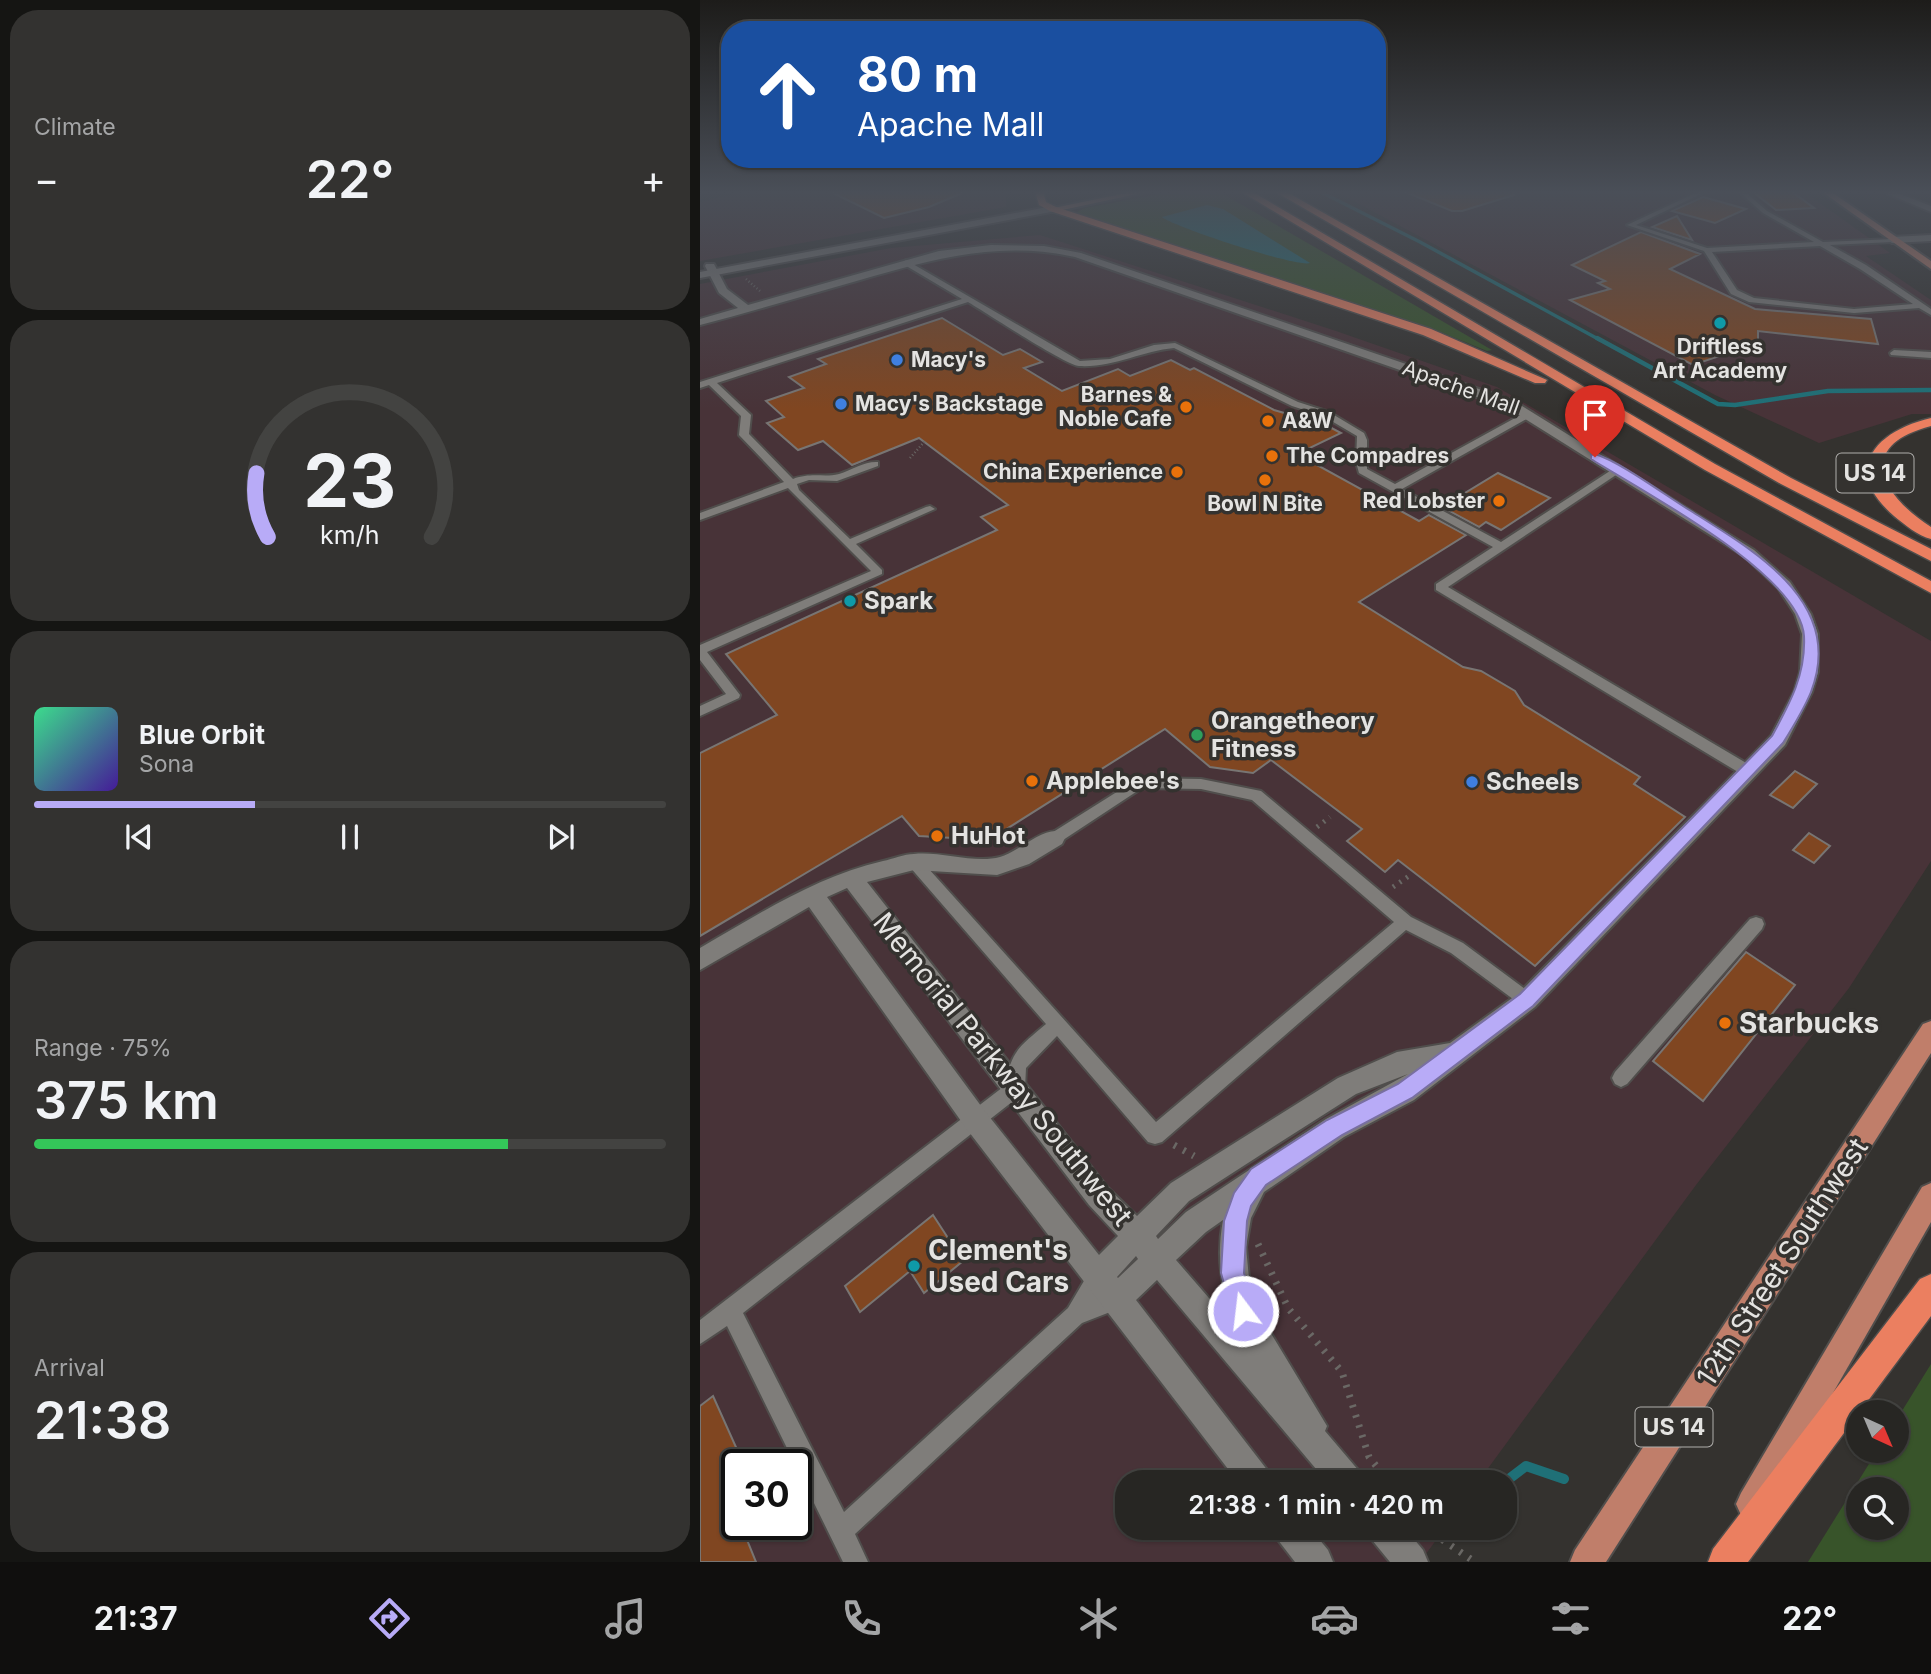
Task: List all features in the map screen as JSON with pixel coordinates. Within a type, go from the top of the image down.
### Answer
[{"type":"highway","points":[[1221,264],[1458,343],[1551,386],[1710,467],[1931,588]]},
{"type":"highway","points":[[1368,264],[1710,467]]},
{"type":"highway","points":[[1407,264],[1775,474],[1931,556]]},
{"type":"highway","name":"US 14","points":[[1931,422],[1895,436],[1883,445],[1875,461],[1879,485],[1888,500],[1903,515],[1931,534]]},
{"type":"highway","points":[[1726,1562],[1931,1290]]},
{"type":"main road","name":"12th Street Southwest","points":[[1587,1562],[1931,1032]]},
{"type":"main road","points":[[1718,1562],[1931,1196]]},
{"type":"street","points":[[700,275],[708,269],[736,264]]},
{"type":"street","name":"Apache Mall","points":[[700,319],[746,309],[900,264]]},
{"type":"street","name":"Apache Mall","points":[[1101,264],[1495,398],[1529,414],[1749,553],[1766,567],[1784,585],[1807,625],[1811,652],[1803,692],[1783,732],[1527,1000],[1405,1091],[1335,1128],[1196,1222],[1116,1300]]},
{"type":"street","points":[[708,269],[723,291],[746,309]]},
{"type":"street","points":[[700,319],[723,291]]},
{"type":"street","points":[[700,960],[812,894],[851,877],[914,862],[997,867],[1022,858],[1055,838]]},
{"type":"street","name":"Memorial Parkway Southwest","points":[[851,877],[1098,1196],[1138,1237],[1338,1470]]},
{"type":"street","name":"Memorial Parkway Southwest","points":[[812,894],[975,1119],[1248,1470]]},
{"type":"street","points":[[1098,1276],[1180,1192],[1347,1086],[1397,1064],[1457,1053]]},
{"type":"street","points":[[1259,1177],[1239,1209],[1232,1273],[1243,1311],[1340,1470]]},
{"type":"street","points":[[1299,1540],[1316,1562]]},
{"type":"street","points":[[1394,1540],[1411,1562]]},
{"type":"lane","points":[[909,264],[1078,364],[1111,361],[1154,347],[1175,345],[1295,404],[1326,414],[1353,429],[1363,441],[1360,463],[1363,471],[1501,547]]},
{"type":"lane","points":[[1716,264],[1734,292],[1752,300],[1854,311],[1920,306]]},
{"type":"lane","points":[[1855,264],[1931,313]]},
{"type":"lane","points":[[705,383],[966,300]]},
{"type":"lane","points":[[1894,353],[1931,355]]},
{"type":"lane","points":[[700,711],[734,695],[700,651],[878,572],[795,491],[791,482],[744,435],[746,415],[705,383]]},
{"type":"lane","points":[[1394,489],[1529,414]]},
{"type":"lane","points":[[700,517],[791,482],[808,477],[836,478],[875,464]]},
{"type":"lane","points":[[1617,471],[1440,587],[1748,771]]},
{"type":"lane","points":[[849,543],[930,509]]},
{"type":"lane","points":[[1055,838],[1139,783],[1201,784],[1256,795],[1405,922],[1457,948],[1527,1000]]},
{"type":"lane","points":[[914,862],[1155,1135],[1405,922]]},
{"type":"lane","points":[[1621,1078],[1755,924]]},
{"type":"lane","points":[[700,1333],[1016,1088],[1017,1065],[1029,1050],[1057,1025]]},
{"type":"lane","points":[[841,1531],[1074,1315],[1098,1276]]},
{"type":"lane","points":[[1074,1315],[1116,1300]]},
{"type":"lane","points":[[730,1310],[856,1562]]},
{"type":"path","points":[[743,272],[747,281],[773,301]]},
{"type":"path","points":[[910,457],[926,440]]},
{"type":"path","points":[[1155,1135],[1188,1152],[1213,1170]]},
{"type":"path","points":[[1239,1209],[1288,1308],[1342,1372],[1369,1458],[1379,1470]]},
{"type":"path","points":[[1443,1540],[1475,1562]]},
{"type":"shaded area","points":[[807,264],[1129,264],[1497,387],[1931,641],[1931,861],[1849,988],[1696,1185],[1487,1470],[1115,1470],[1115,1540],[1436,1540],[1420,1562],[700,1562],[700,284]]},
{"type":"shaded area","points":[[1471,264],[1878,264],[1931,300],[1931,414],[1912,414],[1819,443],[1715,395]]},
{"type":"green space","points":[[1232,264],[1344,264],[1492,350],[1487,351],[1433,329]]},
{"type":"green space","points":[[1931,1364],[1931,1562],[1808,1562],[1846,1501],[1846,1540],[1909,1540],[1909,1477],[1861,1477],[1870,1463],[1909,1463],[1909,1400]]},
{"type":"building","points":[[1680,264],[1670,269],[1755,309],[1871,319],[1878,344],[1758,331],[1758,343],[1693,365],[1570,300],[1610,289],[1598,283],[1605,281],[1572,265]]},
{"type":"building","points":[[942,318],[1003,355],[1020,349],[1042,362],[1024,368],[1062,391],[1118,369],[1130,376],[1171,360],[1190,370],[1194,368],[1274,410],[1298,417],[1309,416],[1341,433],[1297,454],[1419,521],[1429,515],[1466,535],[1359,602],[1463,667],[1481,671],[1515,691],[1524,705],[1640,777],[1634,784],[1685,817],[1535,966],[1398,860],[1385,872],[1347,841],[1362,829],[1271,760],[1253,773],[1210,767],[1165,729],[989,840],[919,836],[902,816],[700,936],[700,753],[777,715],[726,654],[997,530],[981,517],[1008,505],[919,438],[852,465],[823,441],[798,450],[767,423],[784,417],[766,401],[804,388],[789,377],[826,364],[818,359]]},
{"type":"building","name":"Red Lobster","points":[[1498,473],[1550,498],[1501,530],[1486,522],[1479,527],[1442,507]]},
{"type":"building","points":[[1795,771],[1817,784],[1793,808],[1770,795]]},
{"type":"building","points":[[1809,833],[1830,846],[1814,863],[1793,850]]},
{"type":"building","name":"Starbucks","points":[[1746,952],[1795,985],[1703,1101],[1653,1061]]},
{"type":"building","name":"Clement's Used Cars","points":[[933,1215],[963,1261],[924,1293],[910,1271],[860,1312],[845,1286]]},
{"type":"building","points":[[713,1396],[737,1449],[721,1449],[721,1540],[747,1540],[756,1562],[700,1562],[700,1406]]},
{"type":"waterway","points":[[1460,264],[1600,340]]},
{"type":"waterway","points":[[1597,338],[1718,404],[1735,405],[1828,391],[1931,390]]},
{"type":"waterway","points":[[1517,1473],[1526,1466],[1564,1479]]},
{"type":"place","name":"Driftless Art Academy","points":[[1720,323]]},
{"type":"place","name":"Macy's","points":[[897,360]]},
{"type":"place","name":"Macy's Backstage","points":[[841,404]]},
{"type":"place","name":"Barnes & Noble Cafe","points":[[1186,407]]},
{"type":"place","name":"A&W","points":[[1268,421]]},
{"type":"place","name":"The Compadres","points":[[1272,456]]},
{"type":"place","name":"China Experience","points":[[1177,472]]},
{"type":"place","name":"Bowl N Bite","points":[[1265,480]]},
{"type":"place","name":"Red Lobster","points":[[1499,501]]},
{"type":"place","name":"Spark","points":[[850,601]]},
{"type":"place","name":"Orangetheory Fitness","points":[[1197,735]]},
{"type":"place","name":"Applebee's","points":[[1032,781]]},
{"type":"place","name":"Scheels","points":[[1472,782]]},
{"type":"place","name":"HuHot","points":[[937,836]]},
{"type":"place","name":"Starbucks","points":[[1725,1023]]},
{"type":"place","name":"Clement's Used Cars","points":[[914,1266]]},
{"type":"route","points":[[1243,1311],[1232,1273],[1236,1221],[1242,1201],[1259,1177],[1335,1128],[1405,1091],[1527,1000],[1778,740],[1803,692],[1809,672],[1811,634],[1803,614],[1784,585],[1749,553],[1595,457]]}]
